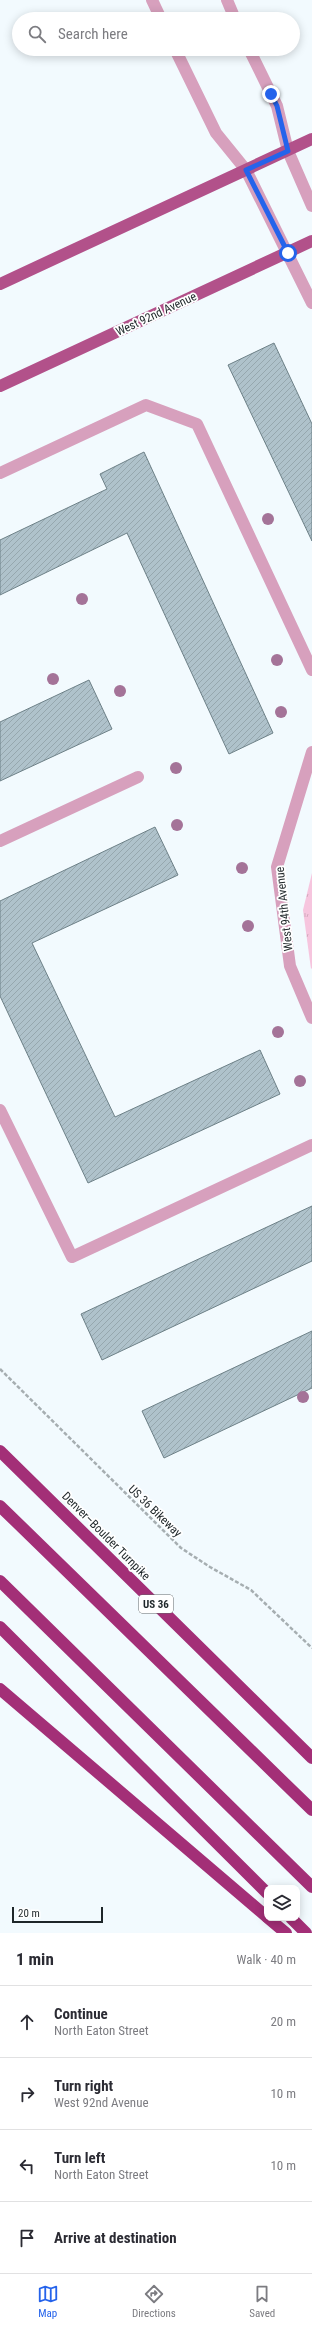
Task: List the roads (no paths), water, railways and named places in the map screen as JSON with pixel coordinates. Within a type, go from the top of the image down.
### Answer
[{"type":"highway","name":"Denver–Boulder Turnpike","points":[[0,1451],[312,1758]]},
{"type":"highway","points":[[0,1506],[312,1810]]},
{"type":"highway","points":[[0,1581],[312,1887]]},
{"type":"highway","points":[[0,1627],[264,1890]]},
{"type":"highway","points":[[0,1689],[264,1915]]},
{"type":"highway","points":[[272,1921],[286,1933]]},
{"type":"highway","points":[[294,1921],[306,1933]]},
{"type":"main road","points":[[0,284],[312,139]]},
{"type":"main road","name":"West 92nd Avenue","points":[[0,386],[312,241]]},
{"type":"street","points":[[152,0],[158,12]]},
{"type":"street","points":[[227,0],[232,12]]},
{"type":"street","points":[[178,56],[216,133],[246,170],[312,303]]},
{"type":"street","points":[[252,56],[277,106],[288,151],[312,206]]},
{"type":"street","points":[[0,473],[146,405],[197,424],[312,670]]},
{"type":"street","name":"West 94th Avenue","points":[[312,752],[277,867],[290,966],[312,1018]]},
{"type":"street","points":[[0,841],[138,777]]},
{"type":"street","points":[[0,1110],[72,1257],[312,1145]]}]
